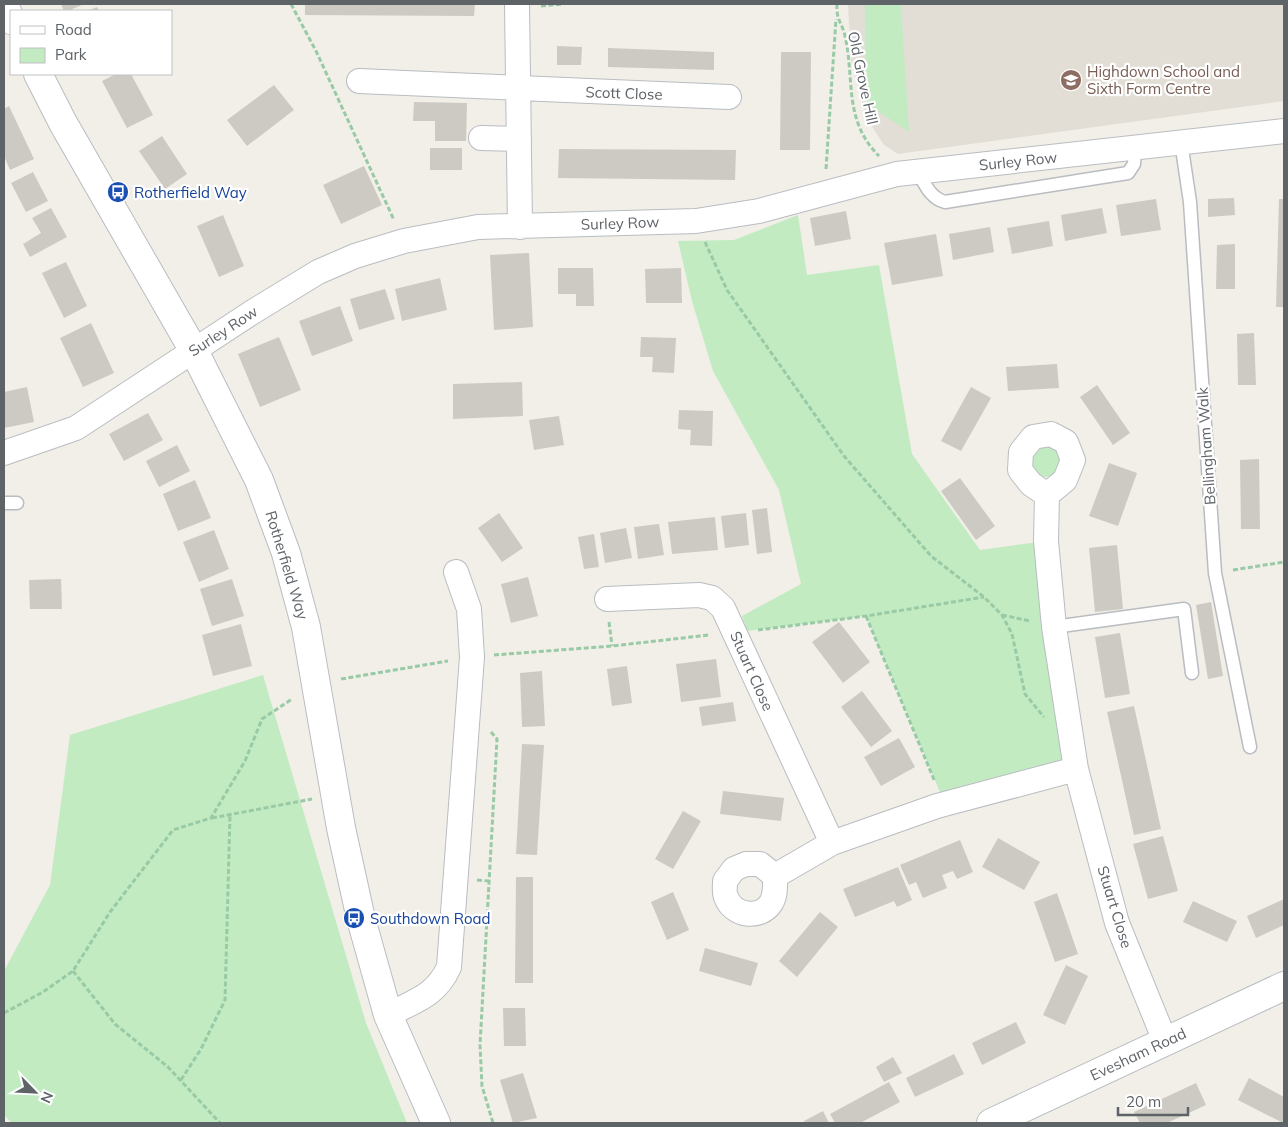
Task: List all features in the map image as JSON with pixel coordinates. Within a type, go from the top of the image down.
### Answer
[{"type":"street","points":[[4,4],[10,18]]},
{"type":"street","points":[[517,4],[520,227]]},
{"type":"street","name":"Rotherfield Way","points":[[39,75],[68,131],[194,351],[259,480],[286,553],[306,627],[335,794],[360,919],[388,1015]]},
{"type":"street","name":"Scott Close","points":[[359,81],[729,97]]},
{"type":"street","name":"Surley Row","points":[[4,453],[76,428],[318,272],[355,256],[404,241],[478,227],[696,221],[759,211],[824,192],[907,173],[1284,131]]},
{"type":"street","points":[[482,138],[518,139]]},
{"type":"street","name":"Stuart Close","points":[[1047,495],[1046,541],[1054,627],[1070,745],[1117,923],[1165,1041]]},
{"type":"street","points":[[436,1123],[388,1015],[433,992],[443,981],[448,968],[472,656],[469,609],[456,572]]},
{"type":"street","name":"Stuart Close","points":[[607,599],[699,595],[712,598],[723,608],[832,844]]},
{"type":"street","points":[[775,876],[832,844],[945,804],[1076,769]]},
{"type":"street","name":"Evesham Road","points":[[991,1123],[1022,1116],[1165,1041],[1284,986]]},
{"type":"lane","name":"Bellingham Walk","points":[[1181,142],[1190,202],[1216,573],[1250,747]]},
{"type":"lane","points":[[907,173],[937,200],[945,202],[1128,173],[1134,164],[1135,148]]},
{"type":"lane","points":[[4,503],[17,503]]},
{"type":"lane","points":[[1054,627],[1184,608],[1192,673]]},
{"type":"path","points":[[291,4],[316,51],[404,241]]},
{"type":"path","name":"Old Grove Hill","points":[[837,4],[836,18],[845,35],[849,84],[857,124],[871,149],[907,173]]},
{"type":"path","points":[[824,192],[836,18]]},
{"type":"path","points":[[696,221],[728,290],[844,456],[931,556],[984,597],[1002,614],[1012,634],[1025,694],[1070,745]]},
{"type":"path","points":[[1216,573],[1284,562]]},
{"type":"path","points":[[866,616],[945,804]]},
{"type":"path","points":[[211,818],[244,761],[262,719],[316,684],[472,656]]},
{"type":"path","points":[[468,708],[497,740],[480,1045],[482,1086],[493,1123]]},
{"type":"path","points":[[4,1013],[43,992],[73,971],[110,912],[173,830],[211,818],[335,794]]},
{"type":"path","points":[[181,1080],[201,1049],[225,1000],[230,815]]},
{"type":"path","points":[[73,971],[115,1024],[181,1080],[220,1123]]},
{"type":"shaded area","name":"Highdown School and Sixth Form Centre","points":[[848,4],[1284,4],[1284,101],[898,154],[884,145],[867,119],[851,60]]},
{"type":"green space","points":[[865,4],[901,4],[909,132],[866,103]]},
{"type":"green space","points":[[798,215],[807,275],[879,265],[912,454],[980,550],[1046,541],[1076,769],[945,804],[866,616],[747,631],[742,616],[801,584],[779,490],[713,371],[692,301],[678,241],[734,240]]},
{"type":"green space","points":[[1046,447],[1057,451],[1061,462],[1057,473],[1046,477],[1035,473],[1031,462],[1035,451]]},
{"type":"green space","points":[[263,675],[366,1023],[407,1123],[12,1123],[4,1115],[4,971],[50,885],[70,735]]},
{"type":"building","points":[[61,4],[84,4],[70,10],[64,10]]},
{"type":"building","points":[[305,4],[475,4],[474,16],[305,15]]},
{"type":"building","points":[[557,46],[582,47],[581,65],[557,65]]},
{"type":"building","points":[[608,48],[714,52],[714,70],[608,67]]},
{"type":"building","points":[[781,52],[811,52],[810,150],[780,150]]},
{"type":"building","points":[[114,75],[132,75],[153,115],[127,128],[102,81]]},
{"type":"building","points":[[274,85],[294,110],[247,146],[227,120]]},
{"type":"building","points":[[414,102],[467,103],[466,141],[435,141],[435,121],[413,121]]},
{"type":"building","points":[[9,106],[34,159],[10,170],[4,156],[4,109]]},
{"type":"building","points":[[162,136],[187,174],[165,189],[139,151]]},
{"type":"building","points":[[430,148],[462,148],[462,170],[430,170]]},
{"type":"building","points":[[559,149],[736,150],[735,180],[558,178]]},
{"type":"building","points":[[364,166],[382,205],[341,224],[323,185]]},
{"type":"building","points":[[33,172],[48,201],[26,212],[11,183]]},
{"type":"building","points":[[1234,198],[1235,215],[1208,217],[1208,199]]},
{"type":"building","points":[[1156,199],[1161,230],[1121,236],[1116,205]]},
{"type":"building","points":[[1279,199],[1284,199],[1284,307],[1276,307]]},
{"type":"building","points":[[51,208],[67,237],[30,257],[23,244],[41,233],[32,218]]},
{"type":"building","points":[[1102,208],[1107,233],[1065,241],[1061,215]]},
{"type":"building","points":[[846,211],[851,239],[815,246],[810,218]]},
{"type":"building","points":[[223,215],[244,266],[219,277],[197,226]]},
{"type":"building","points":[[1049,221],[1053,246],[1012,254],[1007,228]]},
{"type":"building","points":[[990,227],[994,252],[953,260],[949,234]]},
{"type":"building","points":[[936,234],[943,276],[892,285],[884,243]]},
{"type":"building","points":[[1235,244],[1235,289],[1216,289],[1217,245]]},
{"type":"building","points":[[529,253],[533,327],[494,330],[490,255]]},
{"type":"building","points":[[66,262],[87,306],[64,318],[42,273]]},
{"type":"building","points":[[558,268],[593,268],[594,306],[576,306],[576,294],[558,294]]},
{"type":"building","points":[[681,268],[682,303],[646,303],[645,269]]},
{"type":"building","points":[[440,278],[447,310],[402,321],[395,289]]},
{"type":"building","points":[[385,289],[395,319],[359,330],[350,299]]},
{"type":"building","points":[[340,306],[353,341],[312,356],[299,321]]},
{"type":"building","points":[[91,323],[114,373],[83,387],[60,338]]},
{"type":"building","points":[[1254,333],[1256,385],[1238,385],[1237,334]]},
{"type":"building","points":[[279,337],[301,390],[260,407],[238,354]]},
{"type":"building","points":[[641,337],[676,338],[674,373],[652,372],[653,357],[640,357]]},
{"type":"building","points":[[1057,364],[1059,388],[1008,391],[1006,367]]},
{"type":"building","points":[[522,382],[523,416],[453,419],[453,384]]},
{"type":"building","points":[[1097,385],[1130,433],[1113,445],[1080,397]]},
{"type":"building","points":[[27,387],[34,422],[4,428],[4,392]]},
{"type":"building","points":[[971,387],[991,398],[961,451],[941,441]]},
{"type":"building","points":[[679,410],[713,411],[712,446],[690,445],[691,430],[678,429]]},
{"type":"building","points":[[148,413],[163,440],[124,461],[109,434]]},
{"type":"building","points":[[559,416],[564,445],[534,450],[529,420]]},
{"type":"building","points":[[177,445],[190,471],[159,487],[146,461]]},
{"type":"building","points":[[1259,459],[1260,529],[1241,529],[1240,460]]},
{"type":"building","points":[[1109,463],[1137,473],[1118,526],[1089,516]]},
{"type":"building","points":[[960,478],[995,526],[976,540],[941,491]]},
{"type":"building","points":[[195,480],[211,518],[178,531],[163,494]]},
{"type":"building","points":[[767,508],[772,552],[757,554],[752,510]]},
{"type":"building","points":[[499,513],[523,548],[502,562],[478,528]]},
{"type":"building","points":[[746,513],[749,545],[725,548],[721,516]]},
{"type":"building","points":[[715,517],[718,550],[672,554],[668,522]]},
{"type":"building","points":[[659,524],[664,555],[638,559],[634,527]]},
{"type":"building","points":[[626,528],[632,558],[605,563],[600,533]]},
{"type":"building","points":[[214,530],[229,569],[199,582],[183,542]]},
{"type":"building","points":[[594,534],[599,567],[584,569],[578,537]]},
{"type":"building","points":[[1117,545],[1123,609],[1095,612],[1089,548]]},
{"type":"building","points":[[528,577],[538,616],[511,623],[501,584]]},
{"type":"building","points":[[61,579],[62,609],[30,609],[29,580]]},
{"type":"building","points":[[232,579],[244,616],[212,626],[200,589]]},
{"type":"building","points":[[1211,602],[1223,676],[1208,679],[1196,605]]},
{"type":"building","points":[[839,622],[870,662],[843,683],[812,642]]},
{"type":"building","points":[[241,624],[252,666],[213,676],[202,635]]},
{"type":"building","points":[[1120,633],[1130,694],[1105,698],[1095,637]]},
{"type":"building","points":[[716,659],[721,697],[681,702],[676,664]]},
{"type":"building","points":[[627,666],[632,703],[612,706],[607,669]]},
{"type":"building","points":[[542,671],[545,726],[522,727],[520,673]]},
{"type":"building","points":[[862,691],[892,731],[871,747],[841,707]]},
{"type":"building","points":[[733,702],[736,721],[702,726],[699,707]]},
{"type":"building","points":[[1134,706],[1161,829],[1134,835],[1107,712]]},
{"type":"building","points":[[899,738],[915,767],[881,786],[864,757]]},
{"type":"building","points":[[522,744],[544,745],[537,855],[516,854]]},
{"type":"building","points":[[723,791],[784,798],[781,821],[720,814]]},
{"type":"building","points":[[683,811],[701,821],[673,869],[655,859]]},
{"type":"building","points":[[1163,836],[1178,891],[1148,899],[1133,844]]},
{"type":"building","points":[[998,838],[1040,862],[1024,890],[982,867]]},
{"type":"building","points":[[960,840],[973,872],[957,879],[953,871],[942,875],[947,888],[923,898],[916,882],[909,885],[900,865]]},
{"type":"building","points":[[898,867],[912,900],[897,907],[894,901],[855,917],[843,889]]},
{"type":"building","points":[[516,877],[533,877],[533,983],[515,983]]},
{"type":"building","points":[[673,892],[689,930],[667,940],[651,902]]},
{"type":"building","points":[[1057,893],[1078,954],[1055,962],[1034,902]]},
{"type":"building","points":[[1284,899],[1284,925],[1256,938],[1247,916]]},
{"type":"building","points":[[1193,901],[1237,921],[1227,942],[1183,922]]},
{"type":"building","points":[[820,912],[838,927],[797,977],[779,961]]},
{"type":"building","points":[[705,948],[758,963],[751,986],[699,971]]},
{"type":"building","points":[[1066,965],[1088,976],[1065,1025],[1043,1015]]},
{"type":"building","points":[[503,1008],[525,1008],[526,1046],[504,1046]]},
{"type":"building","points":[[1016,1022],[1026,1043],[982,1065],[972,1043]]},
{"type":"building","points":[[954,1054],[964,1074],[915,1097],[906,1078]]},
{"type":"building","points":[[893,1057],[902,1073],[884,1082],[876,1067]]},
{"type":"building","points":[[523,1073],[537,1118],[513,1123],[500,1080]]},
{"type":"building","points":[[1249,1078],[1284,1097],[1283,1123],[1238,1100]]},
{"type":"building","points":[[889,1082],[900,1102],[860,1123],[835,1123],[830,1114]]},
{"type":"building","points":[[1196,1083],[1206,1105],[1167,1123],[1140,1123],[1134,1112]]},
{"type":"building","points":[[823,1111],[829,1123],[805,1123],[804,1121]]},
{"type":"place","name":"Highdown School and Sixth Form Centre","points":[[1071,80]]},
{"type":"place","name":"Rotherfield Way","points":[[118,192]]},
{"type":"place","name":"Southdown Road","points":[[354,918]]}]
